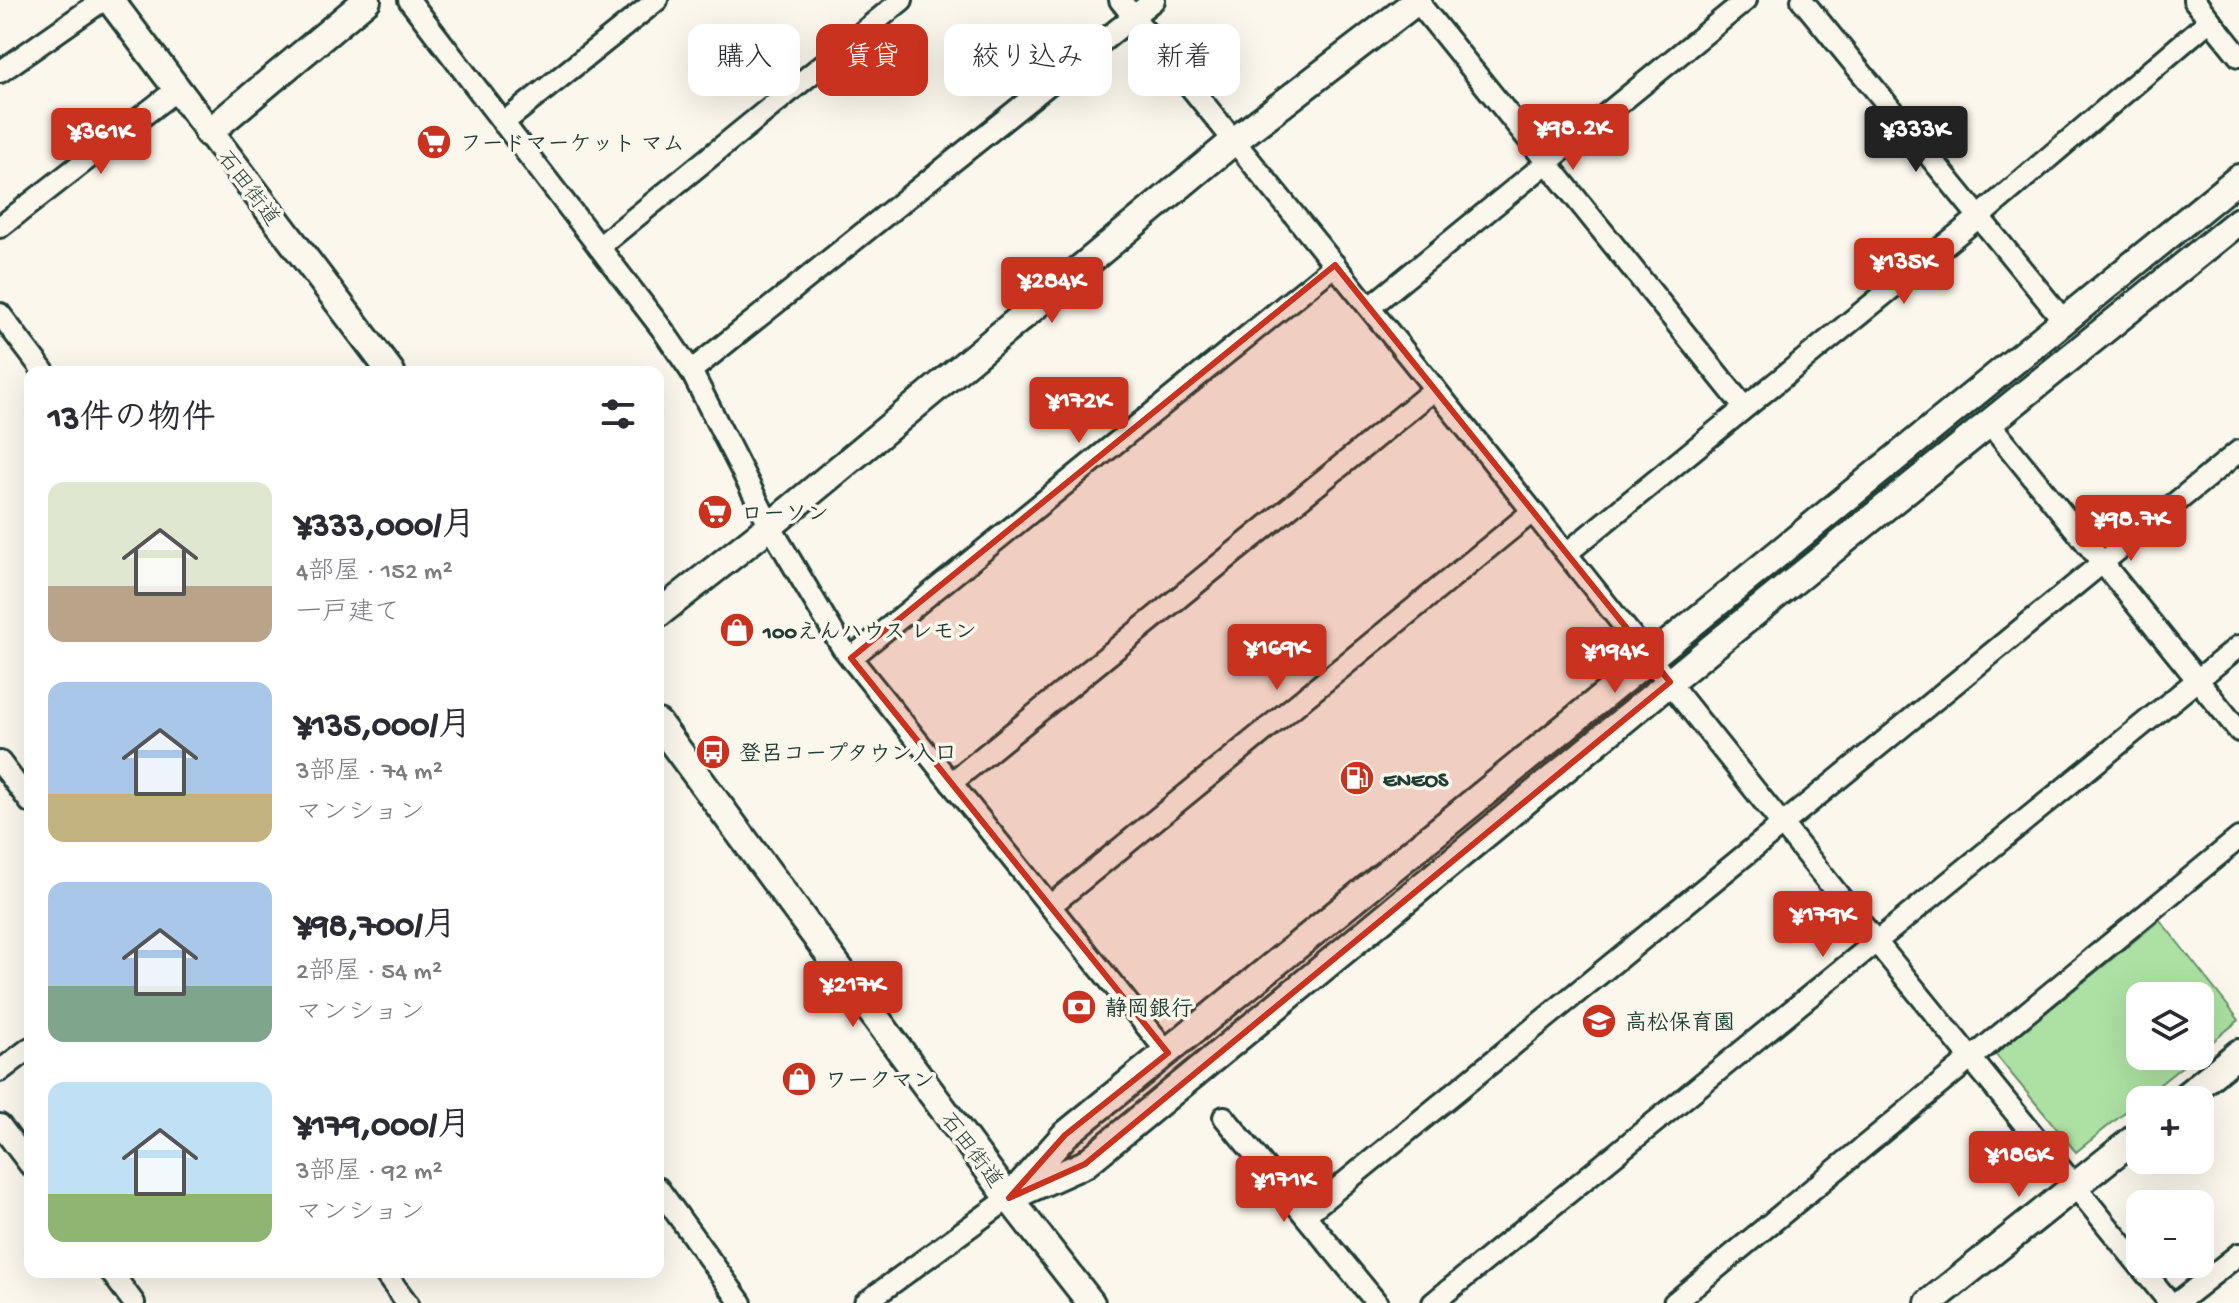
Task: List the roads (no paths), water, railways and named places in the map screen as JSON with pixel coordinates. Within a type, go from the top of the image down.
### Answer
[{"type":"street","points":[[0,72],[103,0]]},
{"type":"street","name":"石田街道","points":[[110,0],[386,366]]},
{"type":"street","points":[[208,133],[367,0]]},
{"type":"street","points":[[409,0],[691,371],[770,526],[851,658],[1168,1053]]},
{"type":"street","points":[[503,123],[657,0]]},
{"type":"street","points":[[599,247],[902,0]]},
{"type":"street","points":[[1120,0],[2170,1303]]},
{"type":"street","points":[[691,371],[1154,0]]},
{"type":"street","points":[[664,609],[770,526],[1234,141],[1417,0],[1744,407]]},
{"type":"street","points":[[1370,307],[1746,0]]},
{"type":"street","points":[[1802,0],[2064,321]]},
{"type":"street","points":[[2194,0],[2239,56]]},
{"type":"street","points":[[1567,553],[1979,217],[2210,20]]},
{"type":"street","points":[[0,227],[176,90]]},
{"type":"street","points":[[1009,1198],[1065,1135],[2239,178]]},
{"type":"street","points":[[865,1303],[1009,1198],[1085,1164],[1670,682],[2239,221]]},
{"type":"street","points":[[851,658],[1335,265]]},
{"type":"street","points":[[0,314],[39,366]]},
{"type":"street","points":[[951,783],[1435,389]]},
{"type":"street","points":[[1989,423],[2239,731]]},
{"type":"street","points":[[1305,1215],[2239,451]]},
{"type":"street","points":[[1050,906],[1532,512]]},
{"type":"street","points":[[1433,1303],[2239,646]]},
{"type":"street","name":"石田街道","points":[[664,731],[1009,1198],[1091,1303]]},
{"type":"street","points":[[0,762],[24,794]]},
{"type":"street","points":[[1674,1303],[2239,838]]},
{"type":"street","points":[[0,1071],[24,1053]]},
{"type":"street","points":[[2198,1086],[2239,1053]]},
{"type":"street","points":[[1224,1117],[1377,1303]]},
{"type":"street","points":[[0,1125],[24,1157]]},
{"type":"street","points":[[1929,1303],[2126,1145]]},
{"type":"street","points":[[664,1196],[741,1303]]},
{"type":"street","points":[[2177,1303],[2239,1254]]},
{"type":"street","points":[[115,1278],[134,1303]]},
{"type":"street","points":[[388,1278],[407,1303]]},
{"type":"place","name":"フードマーケット マム","points":[[434,142]]},
{"type":"place","name":"ローソン","points":[[715,512]]},
{"type":"place","name":"100えんハウス レモン","points":[[737,630]]},
{"type":"place","name":"登呂コープタウン入口","points":[[713,752]]},
{"type":"place","name":"ENEOS","points":[[1357,778]]},
{"type":"place","name":"静岡銀行","points":[[1079,1007]]},
{"type":"place","name":"高松保育園","points":[[1599,1021]]},
{"type":"place","name":"ワークマン","points":[[799,1079]]}]
